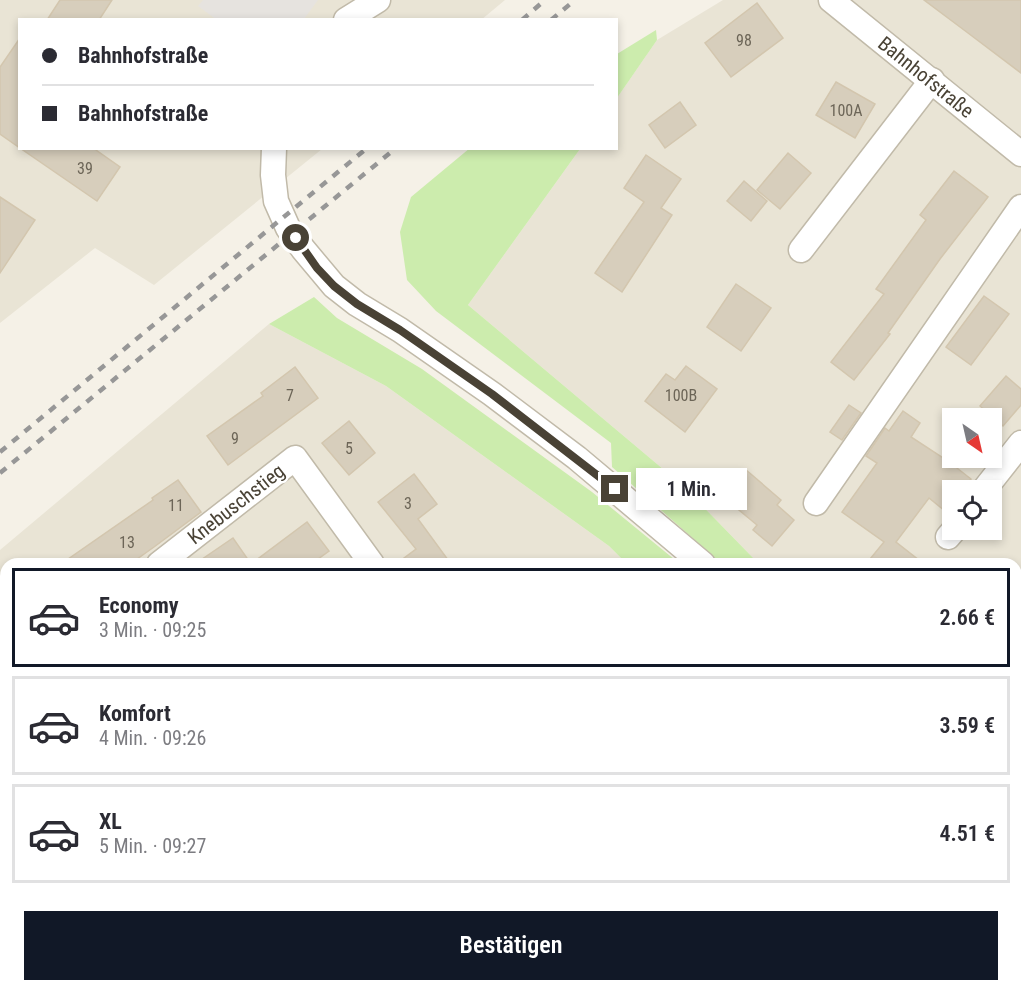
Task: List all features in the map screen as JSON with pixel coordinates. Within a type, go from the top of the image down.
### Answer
[{"type":"street","points":[[349,18],[378,0]]},
{"type":"street","name":"Bahnhofstraße","points":[[831,0],[1021,154]]},
{"type":"street","points":[[801,250],[932,80]]},
{"type":"street","points":[[274,150],[273,175],[276,201],[288,228],[334,286],[357,304],[400,330],[492,394],[584,463],[696,558]]},
{"type":"street","points":[[816,504],[1021,207]]},
{"type":"street","points":[[992,480],[1021,443]]},
{"type":"street","name":"Knebuschstieg","points":[[167,558],[295,458],[368,558]]},
{"type":"shaded area","points":[[0,0],[505,0],[483,18],[18,18],[18,150],[321,150],[154,285],[95,248],[0,323]]},
{"type":"shaded area","points":[[203,0],[318,0],[305,18],[214,18],[198,6]]},
{"type":"shaded area","points":[[723,0],[1021,0],[1021,558],[753,558],[682,485],[468,305],[579,150],[618,150],[618,97],[657,40]]},
{"type":"shaded area","points":[[269,324],[386,386],[609,546],[621,558],[0,558],[0,550]]},
{"type":"green space","points":[[656,30],[657,40],[618,97],[618,53]]},
{"type":"green space","points":[[468,150],[579,150],[468,305],[682,485],[753,558],[715,558],[612,467],[611,443],[436,311],[407,280],[400,232],[411,197]]},
{"type":"green space","points":[[314,297],[337,318],[422,369],[592,492],[673,558],[621,558],[609,546],[386,386],[269,324]]},
{"type":"building","points":[[60,0],[112,0],[100,18],[48,18]]},
{"type":"building","points":[[924,0],[1021,0],[1021,73],[968,33]]},
{"type":"building","points":[[757,3],[783,38],[731,77],[705,43]]},
{"type":"building","points":[[18,41],[18,147],[0,134],[0,67]]},
{"type":"building","points":[[836,82],[875,104],[855,138],[816,115]]},
{"type":"building","points":[[680,102],[696,125],[665,148],[649,125]]},
{"type":"building","points":[[23,150],[96,150],[120,167],[97,201]]},
{"type":"building","points":[[788,153],[811,173],[780,209],[757,190]]},
{"type":"building","points":[[646,155],[681,179],[661,208],[672,215],[622,292],[595,273],[644,202],[624,188]]},
{"type":"building","points":[[954,171],[988,197],[940,259],[888,333],[890,334],[854,380],[831,362],[884,294],[876,289],[926,220],[920,215]]},
{"type":"building","points":[[744,181],[767,201],[751,221],[727,201]]},
{"type":"building","points":[[0,197],[35,220],[0,273]]},
{"type":"building","points":[[736,284],[771,308],[741,351],[707,327]]},
{"type":"building","points":[[984,296],[1009,314],[971,365],[946,347]]},
{"type":"building","points":[[686,366],[717,389],[685,432],[645,401],[666,374],[675,380]]},
{"type":"building","points":[[295,367],[318,398],[228,465],[207,436],[263,396],[261,393]]},
{"type":"building","points":[[1006,376],[1021,389],[1021,405],[1003,426],[1002,408],[980,406]]},
{"type":"building","points":[[849,405],[861,413],[842,440],[830,432]]},
{"type":"building","points":[[903,411],[920,423],[911,437],[942,457],[942,468],[957,468],[971,479],[942,480],[942,509],[929,498],[896,542],[916,558],[871,558],[884,542],[842,512],[877,463],[866,456],[885,428],[889,431]]},
{"type":"building","points":[[349,421],[375,453],[349,475],[322,443]]},
{"type":"building","points":[[745,469],[781,500],[777,505],[794,520],[772,546],[753,530],[757,525],[722,496]]},
{"type":"building","points":[[414,474],[437,504],[418,519],[447,558],[404,558],[416,549],[378,502]]},
{"type":"building","points":[[178,480],[201,512],[138,558],[70,558],[153,500],[152,498]]},
{"type":"building","points":[[307,522],[329,551],[319,558],[259,558]]},
{"type":"building","points":[[233,538],[247,558],[204,558]]},
{"type":"railway","points":[[524,18],[545,0]]},
{"type":"railway","points":[[553,18],[575,0]]},
{"type":"railway","points":[[0,452],[365,150]]},
{"type":"railway","points":[[0,473],[394,150]]},
{"type":"route","points":[[296,238],[317,268],[334,286],[357,304],[400,330],[492,394],[615,489]]}]
